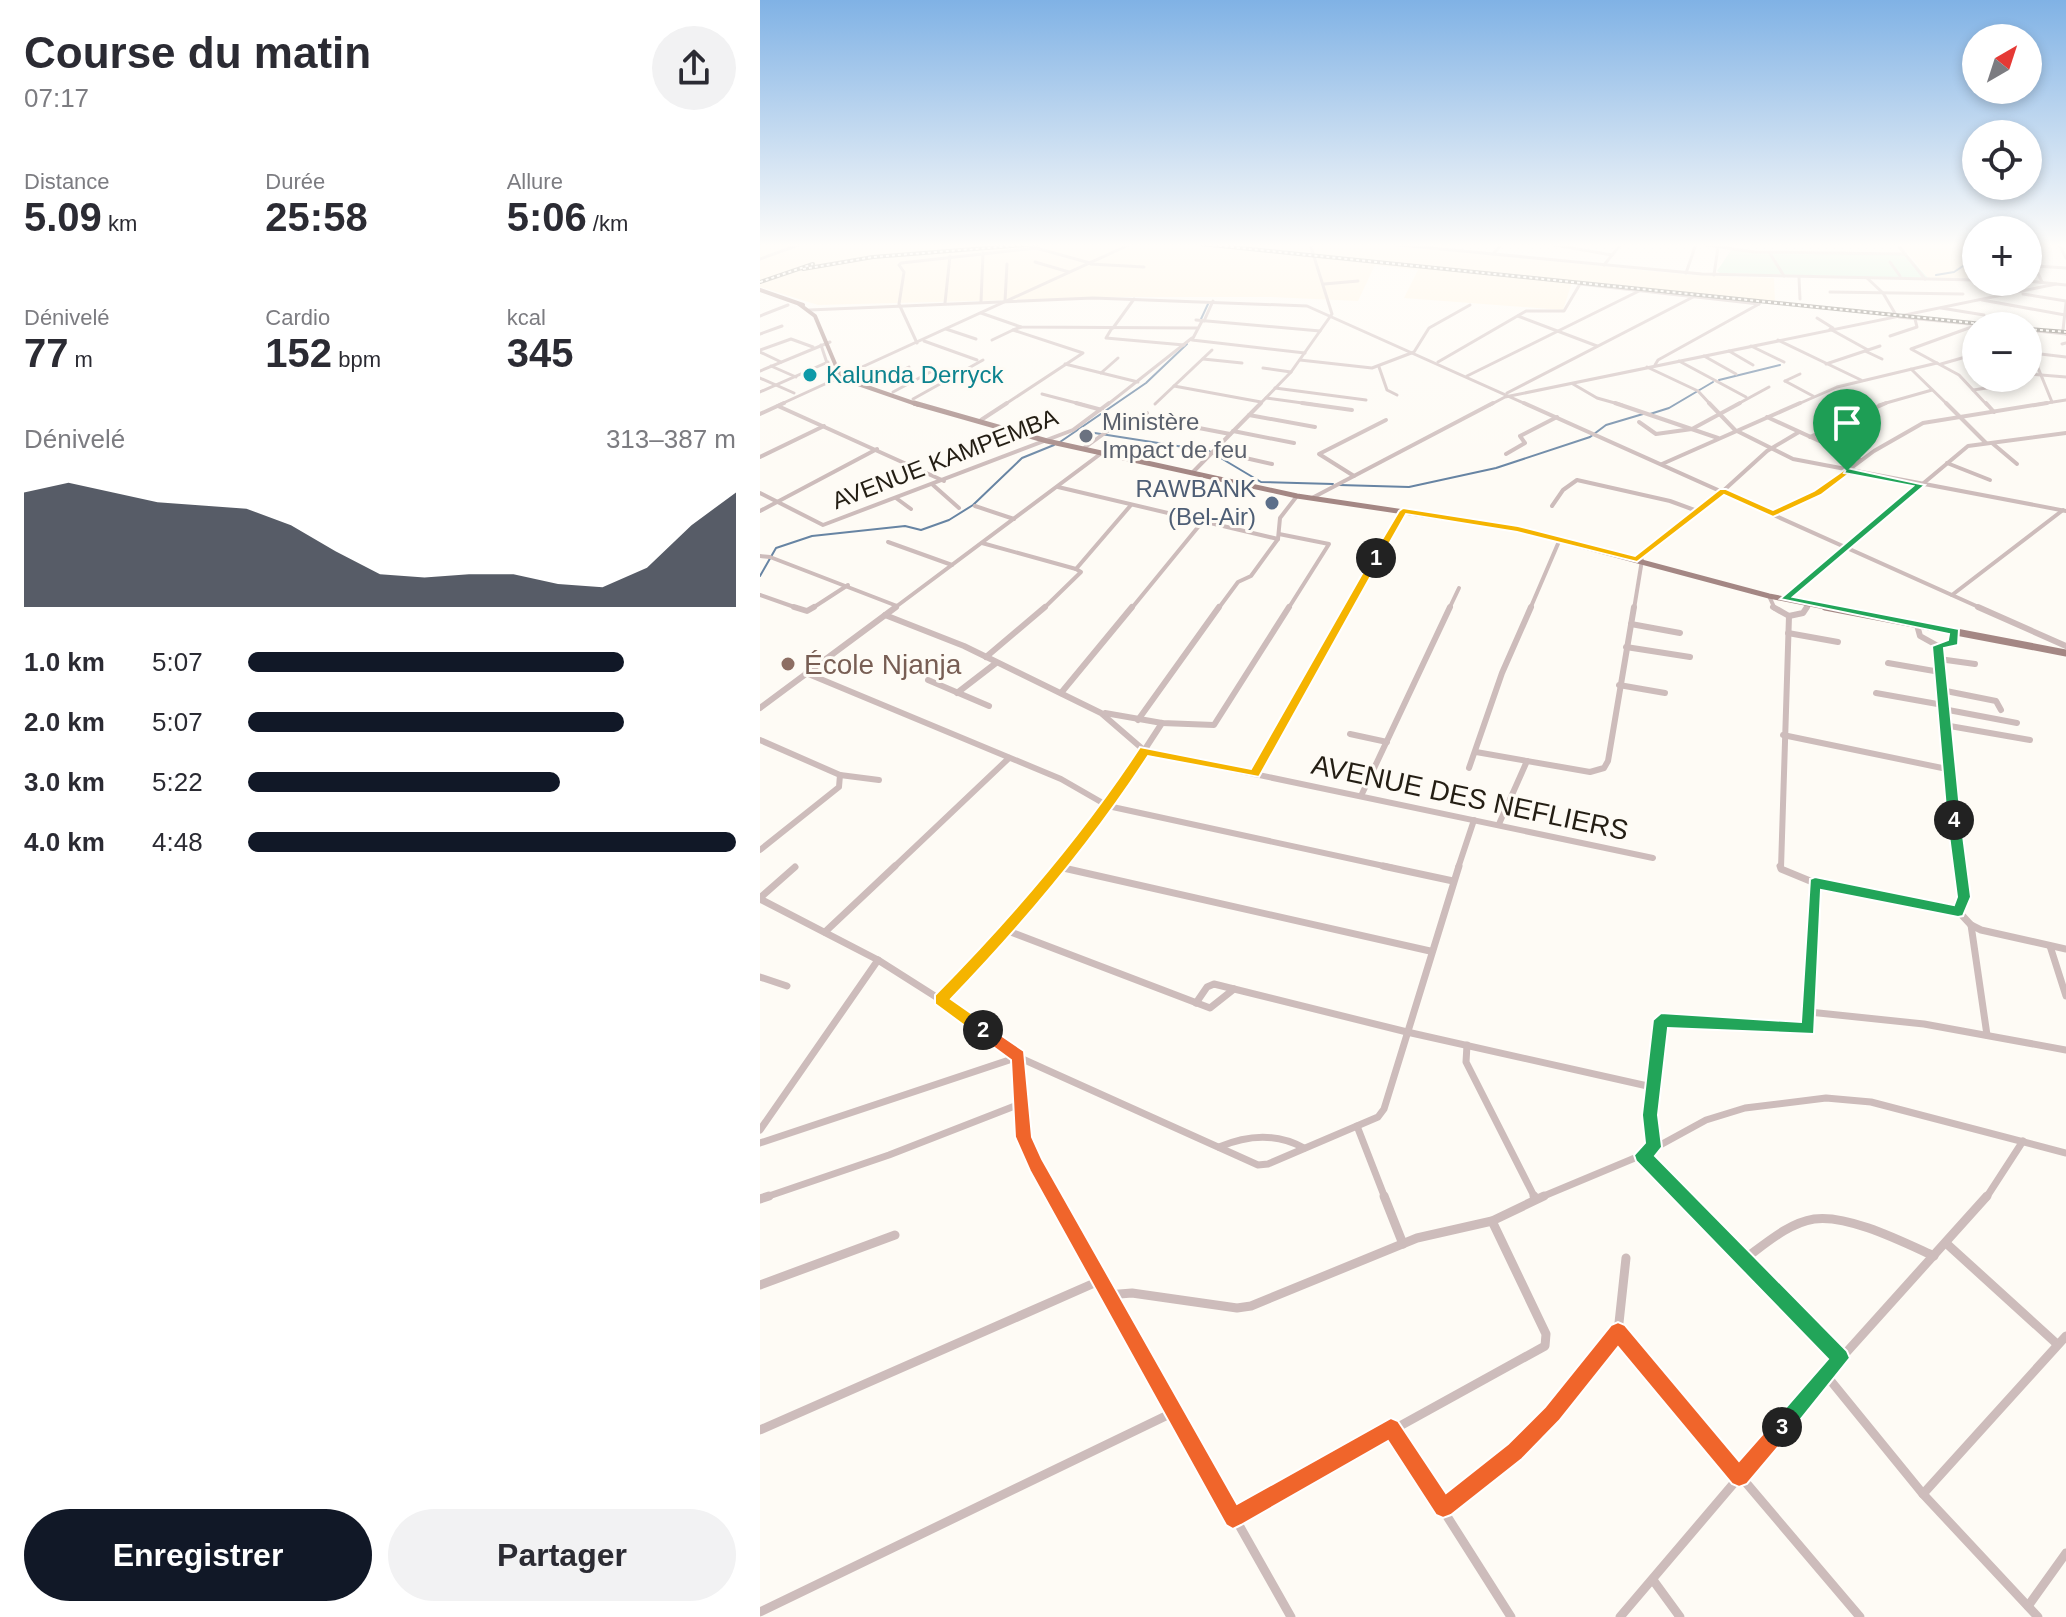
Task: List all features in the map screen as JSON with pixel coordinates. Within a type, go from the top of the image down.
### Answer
[{"type":"main road","points":[[816,319],[843,377],[957,415],[1054,440]]},
{"type":"main road","points":[[843,377],[957,415],[1192,473],[1297,496],[1470,520],[1560,539],[1769,596],[2066,653]]},
{"type":"street","points":[[906,319],[917,343]]},
{"type":"street","points":[[760,414],[967,319]]},
{"type":"street","points":[[999,319],[1021,327],[1196,328]]},
{"type":"street","points":[[1118,319],[1106,338],[1184,345]]},
{"type":"street","points":[[1192,473],[1291,372],[1328,319]]},
{"type":"street","points":[[1341,319],[2066,646]]},
{"type":"street","points":[[1300,360],[1379,367],[1414,352],[1429,328],[1444,319]]},
{"type":"street","points":[[1438,362],[1510,319]]},
{"type":"street","points":[[1530,319],[1597,346]]},
{"type":"street","points":[[1467,376],[1580,319]]},
{"type":"street","points":[[1312,498],[1649,319]]},
{"type":"street","points":[[1655,365],[1658,360],[1731,319]]},
{"type":"street","points":[[1819,319],[1882,359]]},
{"type":"street","points":[[1509,395],[1877,319]]},
{"type":"street","points":[[1890,336],[1917,327],[1915,319]]},
{"type":"street","points":[[1920,319],[1962,324]]},
{"type":"street","points":[[1200,321],[1320,331]]},
{"type":"street","name":"AVENUE KAMPEMBA","points":[[777,501],[823,525],[1054,440],[1102,410],[1184,345],[1191,339],[1200,321]]},
{"type":"street","points":[[760,334],[782,326]]},
{"type":"street","points":[[992,340],[1021,327]]},
{"type":"street","points":[[946,329],[976,339]]},
{"type":"street","points":[[981,420],[1082,352],[1013,330]]},
{"type":"street","points":[[1962,330],[1912,350],[1962,378]]},
{"type":"street","points":[[2042,330],[2065,333]]},
{"type":"street","points":[[760,351],[790,339],[813,348]]},
{"type":"street","points":[[1191,339],[1305,353]]},
{"type":"street","points":[[913,399],[980,360],[923,340]]},
{"type":"street","points":[[1778,340],[1861,380]]},
{"type":"street","points":[[760,371],[825,343],[832,378]]},
{"type":"street","points":[[1751,346],[1784,362]]},
{"type":"street","points":[[1826,364],[1880,346]]},
{"type":"street","points":[[1155,404],[1212,350]]},
{"type":"street","points":[[1728,350],[1753,365]]},
{"type":"street","points":[[760,351],[781,362]]},
{"type":"street","points":[[2042,354],[2066,357]]},
{"type":"street","points":[[1703,356],[1736,374]]},
{"type":"street","points":[[1101,373],[1118,358]]},
{"type":"street","points":[[1662,464],[1813,396],[1861,380],[1962,358]]},
{"type":"street","points":[[1203,359],[1242,363]]},
{"type":"street","points":[[1679,361],[1746,397]]},
{"type":"street","points":[[760,392],[828,362]]},
{"type":"street","points":[[1065,364],[1138,382]]},
{"type":"street","points":[[771,366],[796,377]]},
{"type":"street","points":[[871,385],[909,367]]},
{"type":"street","points":[[1379,367],[1387,390],[1397,395]]},
{"type":"street","points":[[1647,367],[1693,389],[1735,430],[1796,460],[2065,510]]},
{"type":"street","points":[[1263,368],[1291,372]]},
{"type":"street","points":[[893,392],[936,369]]},
{"type":"street","points":[[1911,369],[1988,443],[2017,464]]},
{"type":"street","points":[[1800,374],[1784,381],[1813,396]]},
{"type":"street","points":[[2042,375],[2066,377]]},
{"type":"street","points":[[760,378],[794,393]]},
{"type":"street","points":[[2042,380],[2052,402]]},
{"type":"street","points":[[1572,383],[1594,397],[1718,438]]},
{"type":"street","points":[[1174,386],[1261,402]]},
{"type":"street","points":[[1639,422],[1656,434],[1692,429],[1769,387]]},
{"type":"street","points":[[1275,388],[1366,400]]},
{"type":"street","points":[[1810,437],[1879,405],[1932,390]]},
{"type":"street","points":[[1975,392],[1994,412]]},
{"type":"street","points":[[1042,394],[1102,410]]},
{"type":"street","points":[[1266,398],[1352,410]]},
{"type":"street","points":[[1773,514],[1817,493],[1861,460],[1920,424],[2066,400]]},
{"type":"street","points":[[778,406],[944,481]]},
{"type":"street","points":[[1084,448],[1123,420],[1134,420],[1147,413]]},
{"type":"street","points":[[1249,415],[1315,427]]},
{"type":"street","points":[[1506,454],[1525,443],[1519,437],[1521,435],[1557,417]]},
{"type":"street","points":[[1767,417],[1861,460]]},
{"type":"street","points":[[1354,476],[1319,454],[1386,420]]},
{"type":"street","points":[[1173,423],[1294,443]]},
{"type":"street","points":[[760,457],[824,426]]},
{"type":"street","points":[[1476,752],[1590,772],[1604,768],[1608,761],[1639,560],[1771,448],[1799,432]]},
{"type":"street","points":[[1785,599],[1968,446],[2066,433]]},
{"type":"street","points":[[1221,444],[1246,448],[1241,457],[1272,464]]},
{"type":"street","points":[[760,511],[877,449]]},
{"type":"street","points":[[760,708],[1103,452]]},
{"type":"street","points":[[1947,463],[1990,480]]},
{"type":"street","points":[[1552,506],[1563,490],[1577,480],[1670,501],[1697,511]]},
{"type":"street","points":[[933,485],[959,508]]},
{"type":"street","points":[[1058,487],[1278,537],[1329,544],[1214,725],[1162,723],[1101,713]]},
{"type":"street","points":[[760,493],[777,501]]},
{"type":"street","points":[[1138,720],[1236,584],[1251,576],[1278,537],[1280,518],[1297,496]]},
{"type":"street","points":[[896,498],[911,509]]},
{"type":"street","points":[[1076,569],[1131,505]]},
{"type":"street","points":[[975,506],[1014,519]]},
{"type":"street","points":[[1952,595],[2065,510]]},
{"type":"street","points":[[1254,774],[1403,511]]},
{"type":"street","points":[[1061,693],[1203,521]]},
{"type":"street","points":[[1469,768],[1502,673],[1560,539]]},
{"type":"street","points":[[888,542],[952,565]]},
{"type":"street","points":[[982,543],[1081,571],[1068,587],[986,657]]},
{"type":"street","points":[[761,556],[848,585],[897,606]]},
{"type":"street","points":[[760,595],[807,611],[848,585]]},
{"type":"street","points":[[1361,796],[1459,588]]},
{"type":"street","points":[[1769,596],[1774,608],[1789,616],[1803,613],[1808,604]]},
{"type":"street","name":"AVENUE DES NEFLIERS","points":[[885,615],[986,657],[1101,713],[1145,751],[1653,858]]},
{"type":"street","points":[[1789,616],[1780,865],[1789,874],[1815,883],[1958,911],[1971,925],[2066,949]]},
{"type":"street","points":[[1631,624],[1680,633]]},
{"type":"street","points":[[1917,625],[1920,636],[1938,646],[1954,643],[1955,632]]},
{"type":"street","points":[[1788,633],[1838,642]]},
{"type":"street","points":[[1938,646],[1947,769],[1964,897],[1958,911]]},
{"type":"street","points":[[1626,647],[1690,657]]},
{"type":"street","points":[[1939,659],[1975,664]]},
{"type":"street","points":[[957,693],[996,663]]},
{"type":"street","points":[[1888,663],[1940,672]]},
{"type":"street","points":[[806,673],[1061,779],[1108,806],[1453,881]]},
{"type":"street","points":[[928,680],[989,706]]},
{"type":"street","points":[[1619,685],[1665,693]]},
{"type":"street","points":[[1941,690],[1996,701],[2001,710]]},
{"type":"street","points":[[1876,693],[2017,723]]},
{"type":"street","points":[[941,1000],[1008,931],[1108,806],[1162,723]]},
{"type":"street","points":[[1944,725],[2030,740]]},
{"type":"street","points":[[1350,734],[1387,742]]},
{"type":"street","points":[[1783,735],[1947,769]]},
{"type":"street","points":[[760,740],[840,775],[879,780]]},
{"type":"street","points":[[825,932],[1009,758]]},
{"type":"street","points":[[1499,824],[1527,761]]},
{"type":"street","points":[[760,850],[839,787],[840,775]]},
{"type":"street","points":[[795,867],[762,905],[825,932],[878,960],[941,1000],[1018,1057],[1264,1165],[1383,1113],[1430,951],[1474,820]]},
{"type":"street","points":[[1059,867],[1430,951]]},
{"type":"street","points":[[1653,1147],[1650,1115],[1652,1087],[1663,1018],[1808,1029],[1815,883]]},
{"type":"street","points":[[1971,925],[1987,1035]]},
{"type":"street","points":[[1008,931],[1211,1008],[1234,989]]},
{"type":"street","points":[[2050,946],[2066,996]]},
{"type":"street","points":[[760,1130],[878,960]]},
{"type":"street","points":[[760,977],[787,986]]},
{"type":"street","points":[[1196,1003],[1210,984],[1652,1087]]},
{"type":"street","points":[[1809,1012],[1924,1024],[2066,1050]]},
{"type":"street","points":[[1467,1045],[1466,1062],[1536,1199]]},
{"type":"street","points":[[1018,1057],[1023,1137],[1099,1281],[1291,1617]]},
{"type":"street","points":[[760,1143],[1018,1057]]},
{"type":"street","points":[[1107,1295],[1132,1293],[1237,1308],[1251,1306],[1403,1244],[1452,1228],[1492,1221],[1536,1199],[1642,1155],[1730,1111],[1826,1098],[1886,1105],[2066,1153]]},
{"type":"street","points":[[760,1199],[889,1155],[1020,1104]]},
{"type":"street","points":[[1357,1126],[1403,1244]]},
{"type":"street","points":[[1219,1147],[1242,1138],[1290,1140],[1304,1148]]},
{"type":"street","points":[[1620,1617],[1826,1375],[1947,1244],[1990,1193],[2023,1141]]},
{"type":"street","points":[[1642,1155],[1841,1358]]},
{"type":"street","points":[[1743,1260],[1784,1233],[1819,1218],[1892,1237],[1934,1256]]},
{"type":"street","points":[[1233,1518],[1391,1428],[1545,1346],[1546,1334],[1492,1221]]},
{"type":"street","points":[[760,1285],[895,1235]]},
{"type":"street","points":[[1947,1244],[2057,1344]]},
{"type":"street","points":[[1443,1508],[1515,1451],[1552,1414],[1618,1332],[1626,1258]]},
{"type":"street","points":[[760,1430],[1099,1281]]},
{"type":"street","points":[[1618,1332],[1860,1617]]},
{"type":"street","points":[[1923,1494],[2066,1336]]},
{"type":"street","points":[[1826,1375],[1923,1494],[2038,1617]]},
{"type":"street","points":[[760,1612],[1174,1412]]},
{"type":"street","points":[[1391,1428],[1511,1617]]},
{"type":"street","points":[[2028,1606],[2066,1553]]},
{"type":"street","points":[[1653,1580],[1680,1617]]},
{"type":"waterway","points":[[1060,442],[1146,383],[1187,344]]},
{"type":"waterway","points":[[1719,380],[1780,365]]},
{"type":"waterway","points":[[1650,414],[1669,408],[1713,382]]},
{"type":"waterway","points":[[1339,485],[1409,487],[1496,468],[1590,437],[1606,425],[1643,414]]},
{"type":"waterway","points":[[1082,431],[1209,451],[1261,482],[1333,484]]},
{"type":"waterway","points":[[760,576],[776,548],[812,536],[905,526],[921,530],[949,520],[973,505],[1022,458],[1054,445]]},
{"type":"railway","points":[[1938,319],[1962,322]]},
{"type":"railway","points":[[2042,330],[2066,332]]},
{"type":"place","name":"Kalunda Derryck","points":[[810,375]]},
{"type":"place","name":"Ministère Impact de feu","points":[[1086,436]]},
{"type":"place","name":"RAWBANK (Bel-Air)","points":[[1272,503]]},
{"type":"place","name":"École Njanja","points":[[788,664]]},
{"type":"route","points":[[1847,471],[1921,485],[1785,599],[1955,632],[1954,643],[1938,646],[1947,769],[1963,902],[1958,911],[1815,883],[1809,1029],[1663,1018],[1652,1087],[1650,1115],[1653,1147],[1642,1155],[1841,1358],[1739,1477],[1618,1332],[1552,1414],[1515,1451],[1443,1508],[1391,1428],[1233,1518],[1036,1165],[1023,1137],[1018,1077],[1021,1065],[1018,1057],[941,1000],[1008,931],[1108,806],[1145,751],[1254,774],[1403,511],[1518,529],[1637,559],[1723,491],[1773,514],[1817,493],[1847,471]]}]
